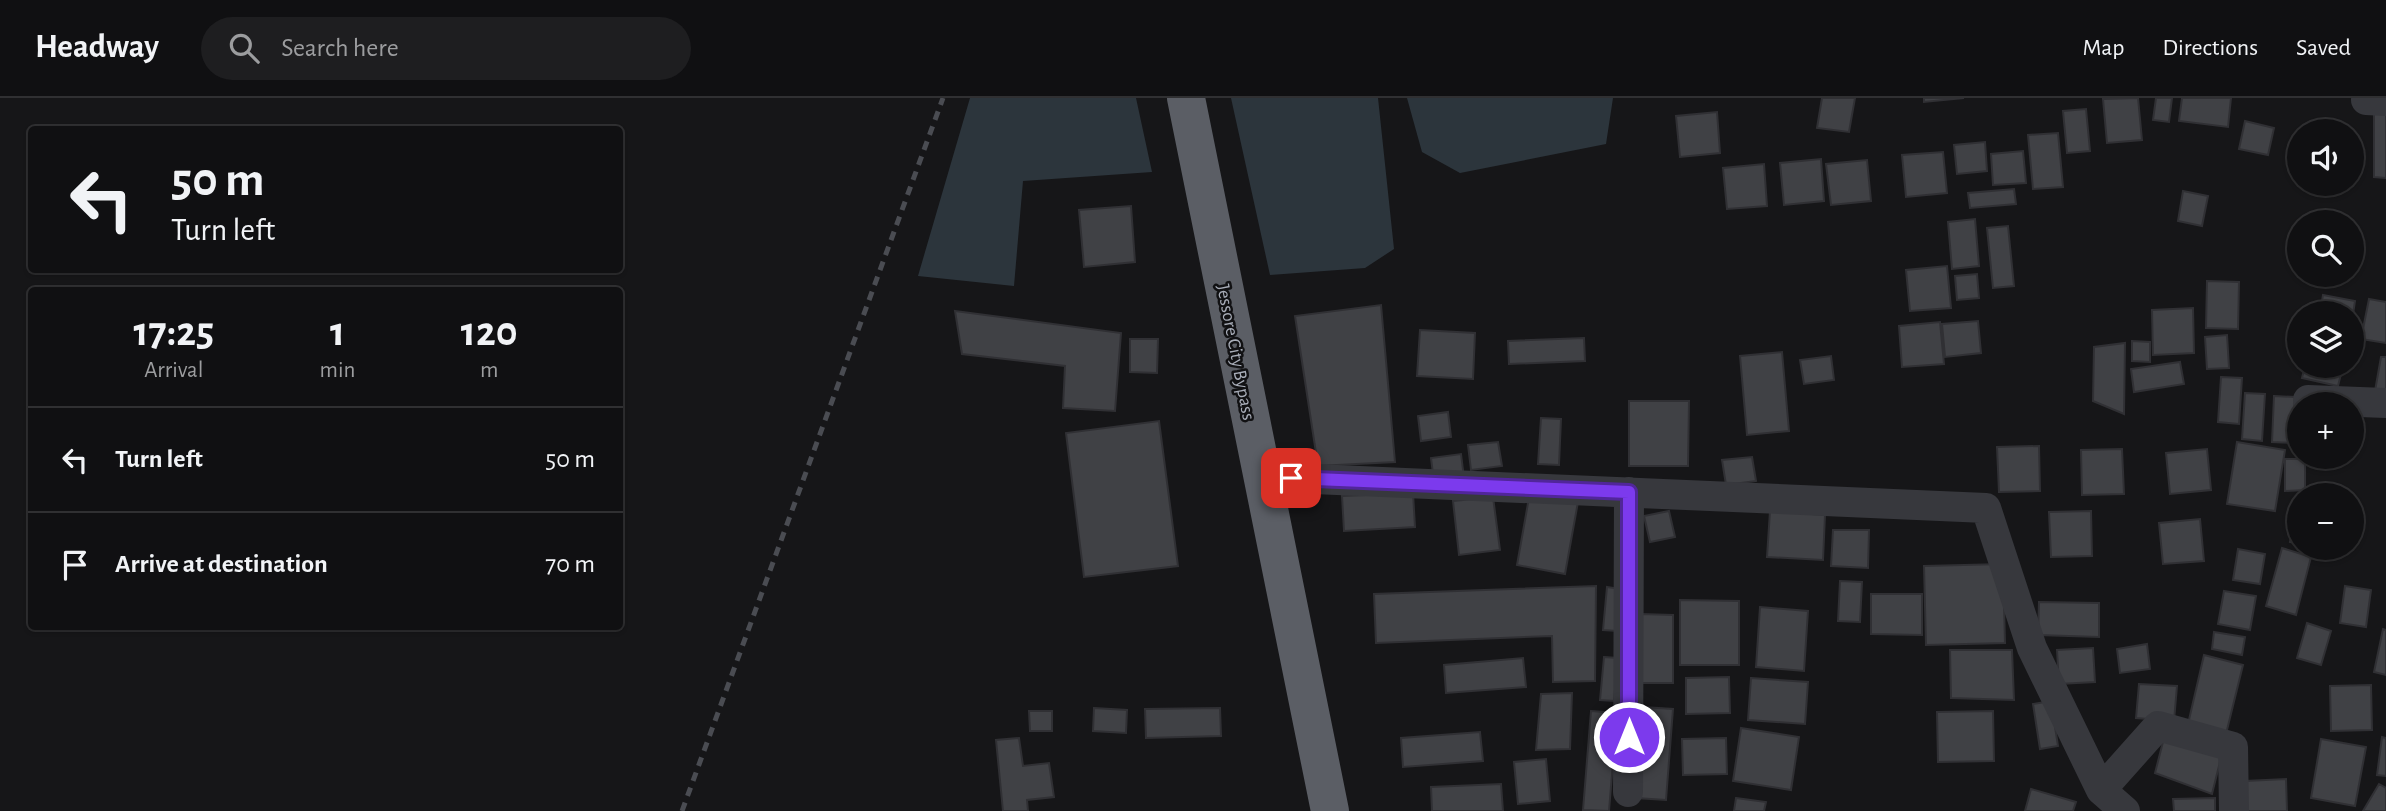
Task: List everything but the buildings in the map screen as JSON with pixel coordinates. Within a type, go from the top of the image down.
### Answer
[{"type":"highway","name":"Jessore City Bypass","points":[[1186,98],[1330,811]]},
{"type":"street","points":[[2364,402],[2386,403]]},
{"type":"street","points":[[1291,478],[1986,508],[2032,648],[2101,790],[2125,811]]},
{"type":"street","points":[[1628,792],[1629,492]]},
{"type":"street","points":[[2101,790],[2158,726],[2233,747],[2234,811]]},
{"type":"shaded area","points":[[970,98],[1136,98],[1152,172],[1023,181],[1014,286],[918,276]]},
{"type":"shaded area","points":[[1231,98],[1378,98],[1394,249],[1365,268],[1270,275]]},
{"type":"shaded area","points":[[1407,98],[1613,98],[1606,144],[1460,173],[1422,152]]},
{"type":"railway","points":[[682,811],[943,98]]},
{"type":"route","points":[[1291,478],[1629,492],[1629,737]]}]
